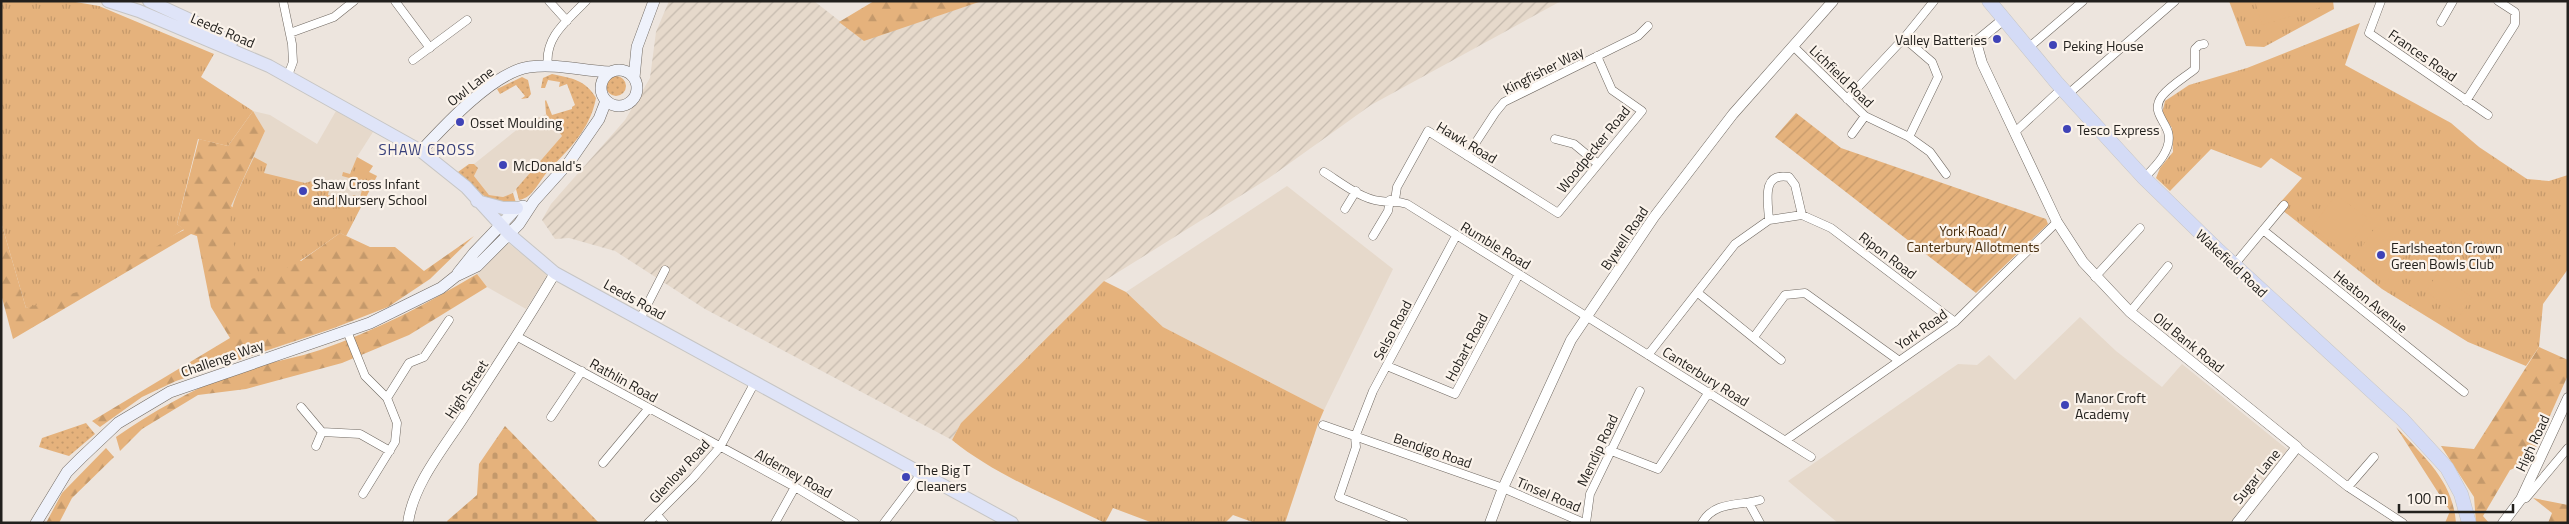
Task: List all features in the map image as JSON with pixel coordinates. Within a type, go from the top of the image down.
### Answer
[{"type":"highway","name":"Wakefield Road","points":[[1989,1],[2062,94],[2144,178],[2234,265],[2402,419],[2447,468],[2461,494],[2468,523]]},
{"type":"main road","name":"Leeds Road","points":[[108,1],[140,10],[269,66]]},
{"type":"main road","name":"Leeds Road","points":[[149,1],[199,24],[287,78],[421,151],[450,173],[505,231],[555,272],[1012,523]]},
{"type":"main road","points":[[623,70],[637,48],[654,1]]},
{"type":"main road","points":[[505,231],[570,161],[611,104],[630,103],[635,96],[636,84],[634,78],[637,48]]},
{"type":"main road","name":"Owl Lane","points":[[421,151],[460,110],[502,79],[527,67],[548,66],[610,72]]},
{"type":"main road","points":[[600,88],[605,76],[610,72],[623,70],[634,78]]},
{"type":"main road","points":[[585,71],[611,104]]},
{"type":"main road","points":[[403,141],[418,141],[435,136]]},
{"type":"main road","points":[[477,201],[503,208],[517,208],[534,201]]},
{"type":"main road","points":[[505,231],[517,208]]},
{"type":"main road","name":"Challenge Way","points":[[36,523],[67,472],[118,423],[170,392],[347,332],[370,323],[441,288],[456,276],[477,266],[505,231]]},
{"type":"street","points":[[283,1],[290,33],[293,62],[287,78]]},
{"type":"street","points":[[290,33],[334,17],[354,1]]},
{"type":"street","points":[[395,1],[430,48]]},
{"type":"street","points":[[549,1],[567,21]]},
{"type":"street","points":[[548,66],[546,55],[549,42],[586,1]]},
{"type":"street","points":[[1847,99],[1904,38],[1934,1]]},
{"type":"street","points":[[2027,49],[2083,1]]},
{"type":"street","points":[[2015,132],[2176,1]]},
{"type":"street","name":"Frances Road","points":[[2381,1],[2369,33],[2488,115]]},
{"type":"street","points":[[2441,22],[2453,1]]},
{"type":"street","points":[[2466,100],[2515,24],[2515,12],[2498,1]]},
{"type":"street","name":"Bywell Road","points":[[1490,523],[1503,488],[1571,340],[1671,195],[1733,114],[1829,2]]},
{"type":"street","name":"Old Bank Road","points":[[2004,19],[1976,42],[1982,63],[2057,222],[2082,262],[2130,312],[2348,487],[2403,523]]},
{"type":"street","points":[[412,60],[468,20]]},
{"type":"street","name":"Kingfisher Way","points":[[1467,156],[1495,112],[1504,102],[1638,36],[1648,26]]},
{"type":"street","points":[[1904,38],[1932,62],[1938,77],[1909,137]]},
{"type":"street","points":[[2144,178],[2159,163],[2168,141],[2168,132],[2158,116],[2158,106],[2162,97],[2195,69],[2195,49],[2198,45],[2204,44]]},
{"type":"street","name":"Lichfield Road","points":[[1793,46],[1865,116],[1909,137],[1930,152],[1946,174]]},
{"type":"street","name":"Woodpecker Road","points":[[1558,213],[1642,111],[1612,90],[1597,56]]},
{"type":"street","points":[[1852,134],[1865,116]]},
{"type":"street","name":"Hawk Road","points":[[1393,200],[1397,187],[1428,131],[1558,213]]},
{"type":"street","points":[[1555,138],[1574,144],[1598,164]]},
{"type":"street","name":"Rumble Road","points":[[1324,172],[1356,191],[1380,201],[1393,200],[1407,204],[1587,317]]},
{"type":"street","points":[[1648,354],[1735,244],[1769,220],[1802,215],[1795,185],[1790,176],[1780,175],[1772,179],[1767,189],[1769,220]]},
{"type":"street","points":[[1345,209],[1356,191]]},
{"type":"street","points":[[1373,236],[1393,200]]},
{"type":"street","points":[[2234,265],[2284,205]]},
{"type":"street","name":"Ripon Road","points":[[1802,215],[1831,228],[1955,322]]},
{"type":"street","name":"York Road","points":[[1786,440],[1955,322],[2057,222]]},
{"type":"street","points":[[2095,277],[2140,228]]},
{"type":"street","name":"Heaton Avenue","points":[[2263,230],[2464,392]]},
{"type":"street","name":"Selso Road","points":[[1404,523],[1339,498],[1356,447],[1354,437],[1373,391],[1456,236]]},
{"type":"street","points":[[2130,312],[2168,266]]},
{"type":"street","points":[[640,319],[665,270]]},
{"type":"street","name":"High Street","points":[[408,523],[409,510],[422,485],[555,272]]},
{"type":"street","name":"Hobart Road","points":[[1387,366],[1455,394],[1519,274]]},
{"type":"street","points":[[1698,293],[1781,360]]},
{"type":"street","points":[[1754,337],[1785,295],[1805,293],[1898,360]]},
{"type":"street","name":"Canterbury Road","points":[[1587,317],[1710,392],[1811,457]]},
{"type":"street","points":[[387,398],[409,363],[424,356],[448,320]]},
{"type":"street","points":[[347,332],[365,376],[387,398],[398,423],[397,437],[363,494]]},
{"type":"street","name":"Rathlin Road","points":[[516,336],[720,447]]},
{"type":"street","points":[[551,416],[582,371]]},
{"type":"street","name":"Glenlow Road","points":[[648,523],[694,478],[720,447],[755,382]]},
{"type":"street","name":"Mendip Road","points":[[1585,523],[1590,494],[1640,391]]},
{"type":"street","points":[[1610,450],[1658,469],[1710,392]]},
{"type":"street","name":"High Road","points":[[2503,523],[2521,499],[2568,398]]},
{"type":"street","points":[[301,407],[322,432],[360,434],[390,451]]},
{"type":"street","points":[[603,463],[649,408]]},
{"type":"street","name":"Bendigo Road","points":[[1324,425],[1503,488]]},
{"type":"street","points":[[316,446],[322,432]]},
{"type":"street","name":"Alderney Road","points":[[720,447],[795,487],[855,523]]},
{"type":"street","name":"Sugar Lane","points":[[2237,523],[2298,447]]},
{"type":"street","points":[[2521,499],[2526,498],[2568,448]]},
{"type":"street","points":[[2348,487],[2374,456]]},
{"type":"street","points":[[884,523],[921,474]]},
{"type":"street","points":[[775,523],[795,487]]},
{"type":"street","name":"Tinsel Road","points":[[1503,488],[1585,523]]},
{"type":"street","points":[[1702,523],[1707,514],[1725,505],[1760,500]]},
{"type":"street","points":[[1749,503],[1760,523]]},
{"type":"street","points":[[656,515],[664,523]]},
{"type":"shaded area","points":[[669,1],[814,1],[864,40],[982,1],[1561,1],[1371,105],[1269,178],[1104,281],[961,423],[952,440],[705,309],[615,251],[569,238],[555,239],[542,220],[551,204],[625,120],[650,78],[656,32]]},
{"type":"shaded area","name":"Shaw Cross Infant and Nursery School","points":[[253,111],[270,115],[317,144],[336,111],[373,132],[357,157],[373,166],[369,172],[377,176],[346,236],[231,206],[265,131]]},
{"type":"shaded area","points":[[546,114],[562,136],[513,193],[503,197],[489,195],[474,176],[478,168],[474,164],[524,124]]},
{"type":"shaded area","points":[[1287,186],[1393,269],[1324,410],[1163,327],[1126,292]]},
{"type":"shaded area","points":[[507,242],[548,275],[526,309],[487,287],[477,274]]},
{"type":"shaded area","name":"Manor Croft Academy","points":[[2080,317],[2116,351],[2162,387],[2182,364],[2288,450],[2230,523],[1838,523],[1788,481],[1958,364],[1977,365],[1989,355],[2015,380]]},
{"type":"green space","points":[[1,1],[70,1],[99,6],[214,54],[201,77],[253,111],[228,146],[198,139],[177,224],[184,229],[93,287],[26,308],[1,222]]},
{"type":"green space","points":[[874,1],[982,1],[864,41],[839,22]]},
{"type":"green space","points":[[2229,1],[2333,1],[2334,9],[2264,47],[2246,46]]},
{"type":"green space","points":[[2255,1],[2320,1],[2322,7],[2262,25]]},
{"type":"green space","points":[[2360,23],[2345,65],[2451,123],[2479,147],[2527,179],[2549,181],[2568,175],[2568,269],[2543,304],[2539,347],[2526,366],[2468,342],[2382,289],[2277,206],[2302,178],[2271,158],[2261,168],[2211,149],[2170,191],[2156,178],[2160,168],[2173,152],[2172,128],[2162,114],[2165,101],[2189,85],[2247,68]]},
{"type":"green space","points":[[552,74],[583,84],[588,87],[596,98],[589,120],[578,138],[548,171],[532,193],[519,200],[516,189],[562,136],[546,114],[545,101],[552,115],[572,109],[575,105],[567,84],[559,87],[560,82],[548,80],[545,88],[541,88],[543,78]]},
{"type":"green space","points":[[616,76],[623,79],[626,86],[623,93],[616,96],[609,93],[606,86],[609,79]]},
{"type":"green space","points":[[522,77],[528,80],[531,94],[528,98],[521,99],[525,96],[516,85],[500,94],[497,89]]},
{"type":"green space","points":[[253,111],[265,131],[231,206],[301,261],[340,233],[370,247],[395,247],[424,271],[474,236],[430,279],[388,307],[334,328],[176,381],[142,397],[100,427],[92,421],[230,338],[211,307],[197,236],[191,234],[13,339],[1,294],[1,222],[26,308],[184,230],[177,224],[199,139],[228,146]]},
{"type":"green space","name":"York Road / Canterbury Allotments","points":[[1796,113],[1841,148],[2046,219],[2048,224],[1976,293],[1775,137]]},
{"type":"green space","name":"Shaw Cross Infant and Nursery School","points":[[254,157],[267,164],[264,173],[305,183],[312,181],[330,185],[328,195],[350,201],[353,195],[360,197],[362,190],[351,187],[353,179],[342,176],[343,172],[350,174],[357,157],[373,166],[369,172],[377,176],[346,236],[340,233],[287,268],[250,279],[234,244],[231,217],[233,204]]},
{"type":"green space","points":[[469,164],[474,164],[478,168],[474,176],[489,195],[503,197],[513,193],[516,203],[489,198],[478,191],[458,172]]},
{"type":"green space","name":"Earlsheaton Crown Green Bowls Club","points":[[2336,195],[2368,218],[2345,252],[2311,228]]},
{"type":"green space","name":"Earlsheaton Crown Green Bowls Club","points":[[2376,226],[2409,250],[2385,284],[2353,260]]},
{"type":"green space","points":[[477,274],[487,287],[409,335],[342,363],[246,389],[198,395],[142,429],[120,451],[116,437],[158,410],[186,395],[243,370],[309,353],[340,343],[381,326]]},
{"type":"green space","points":[[2437,274],[2472,297],[2460,315],[2426,292]]},
{"type":"green space","points":[[1104,281],[1126,292],[1163,327],[1324,410],[1285,523],[1255,523],[1233,515],[1225,523],[1153,523],[1113,508],[1105,523],[987,465],[952,440],[961,423]]},
{"type":"green space","points":[[2539,347],[2568,360],[2568,375],[2530,461],[2510,470],[2483,516],[2489,523],[2476,523],[2474,497],[2441,446],[2474,449]]},
{"type":"green space","points":[[86,423],[95,434],[69,456],[39,447],[42,438]]},
{"type":"green space","points":[[505,426],[599,523],[448,523],[447,521],[477,495],[479,464]]},
{"type":"green space","points":[[2396,427],[2426,459],[2443,481],[2454,508],[2456,523],[2445,523],[2450,511]]},
{"type":"green space","points":[[106,448],[114,457],[72,498],[59,523],[46,523],[62,493]]},
{"type":"green space","points":[[2533,498],[2568,505],[2568,523],[2548,523],[2552,513]]},
{"type":"place","name":"Valley Batteries","points":[[1997,39]]},
{"type":"place","name":"Peking House","points":[[2053,45]]},
{"type":"place","name":"Osset Moulding","points":[[460,122]]},
{"type":"place","name":"Tesco Express","points":[[2067,129]]},
{"type":"place","name":"McDonald's","points":[[503,165]]},
{"type":"place","name":"Shaw Cross Infant and Nursery School","points":[[303,191]]},
{"type":"place","name":"Earlsheaton Crown Green Bowls Club","points":[[2381,255]]},
{"type":"place","name":"Manor Croft Academy","points":[[2065,405]]},
{"type":"place","name":"The Big T Cleaners","points":[[906,477]]},
{"type":"district","name":"SHAW CROSS","points":[[427,149]]}]
